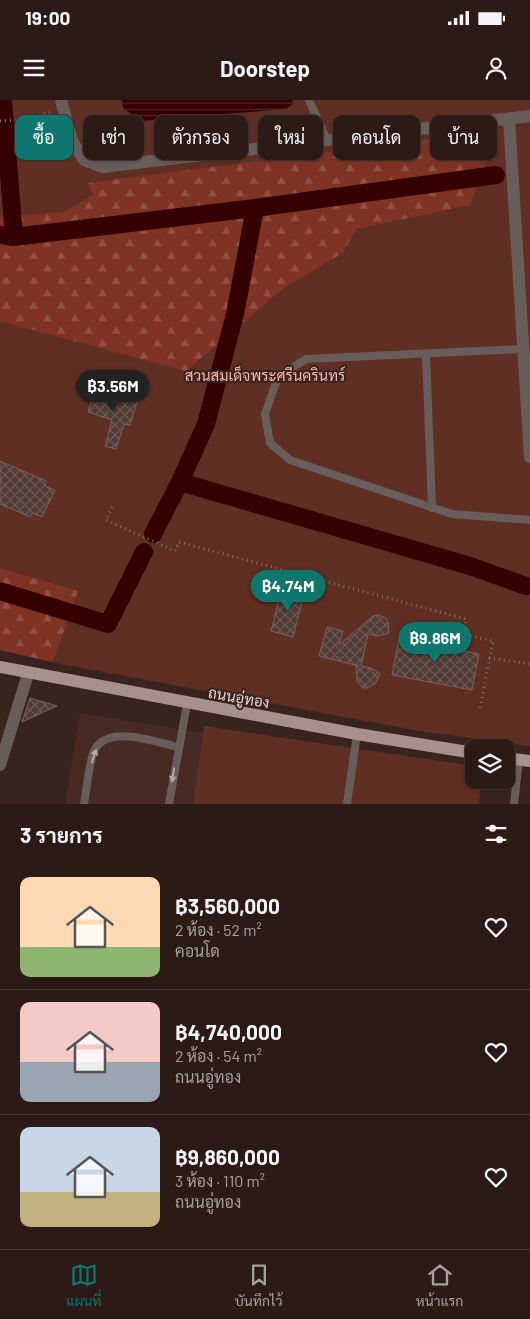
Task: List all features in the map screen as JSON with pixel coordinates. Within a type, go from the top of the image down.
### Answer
[{"type":"main road","name":"ถนนอู่ทอง","points":[[0,667],[187,704],[465,752]]},
{"type":"street","points":[[62,104],[72,141],[84,160],[103,167],[530,116]]},
{"type":"street","points":[[508,119],[530,457]]},
{"type":"street","points":[[0,765],[28,674]]},
{"type":"lane","points":[[309,100],[327,140]]},
{"type":"lane","points":[[523,349],[306,360],[278,377],[264,414],[270,443],[290,460],[452,514],[530,520]]},
{"type":"lane","points":[[426,354],[432,508]]},
{"type":"lane","points":[[169,804],[187,704]]},
{"type":"lane","points":[[347,804],[357,734]]},
{"type":"lane","points":[[84,804],[93,752],[108,738],[119,735],[178,747]]},
{"type":"lane","points":[[514,804],[518,760]]},
{"type":"path","points":[[0,121],[21,120],[62,104]]},
{"type":"path","points":[[112,507],[106,520],[175,551],[179,542],[466,619],[463,634],[493,641],[480,708]]},
{"type":"path","points":[[489,658],[530,664]]},
{"type":"shaded area","points":[[122,100],[292,100],[293,104],[286,109],[213,115],[154,115],[154,120],[144,121],[144,115],[132,115],[123,108]]},
{"type":"shaded area","points":[[80,713],[203,733],[193,804],[65,804]]},
{"type":"green space","name":"สวนสมเด็จพระศรีนครินทร์","points":[[0,100],[530,100],[530,746],[515,744],[515,739],[478,739],[419,731],[61,664],[0,650]]},
{"type":"green space","points":[[430,139],[430,160],[487,160],[470,205],[356,229],[343,253],[285,287],[186,371],[0,321],[0,217],[64,212],[93,195],[88,183],[266,160],[323,160],[323,153],[333,151],[333,160],[420,160],[420,140]]},
{"type":"green space","points":[[0,568],[78,591],[53,662],[0,650]]},
{"type":"green space","points":[[204,726],[465,765],[465,789],[480,789],[479,804],[193,804]]},
{"type":"building","points":[[96,386],[138,399],[130,425],[124,424],[116,449],[105,446],[112,420],[88,412]]},
{"type":"building","points":[[0,461],[46,481],[45,486],[55,490],[42,517],[32,513],[30,517],[0,504]]},
{"type":"building","points":[[282,588],[304,594],[293,637],[271,631]]},
{"type":"building","points":[[378,615],[386,618],[389,633],[378,636],[368,634],[361,666],[371,668],[380,674],[375,684],[363,688],[357,681],[356,665],[319,656],[327,627],[343,631],[339,645],[373,616]]},
{"type":"building","points":[[399,638],[479,654],[472,690],[392,675]]},
{"type":"building","points":[[30,698],[57,706],[22,722]]},
{"type":"waterway","points":[[3,100],[14,237]]},
{"type":"waterway","points":[[0,235],[14,237],[255,208],[496,175]]},
{"type":"waterway","points":[[153,534],[180,482],[206,424],[235,314],[255,208]]},
{"type":"waterway","points":[[180,482],[470,566],[526,586]]},
{"type":"waterway","points":[[0,591],[108,624],[144,552]]}]
